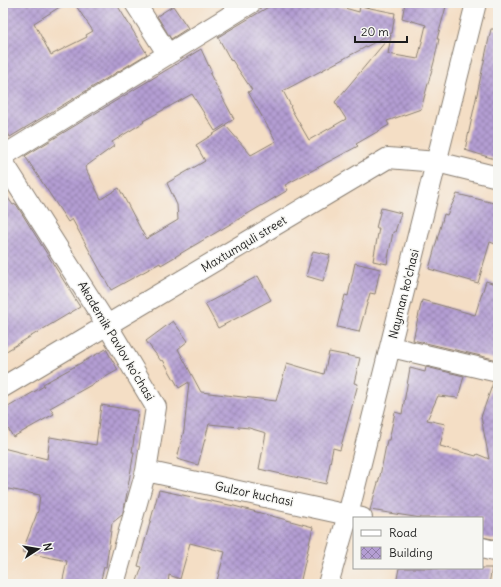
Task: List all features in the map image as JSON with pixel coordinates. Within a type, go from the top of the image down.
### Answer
[{"type":"street","points":[[135,3],[167,54]]},
{"type":"street","points":[[3,156],[251,3]]},
{"type":"street","name":"Nayman ko'chasi","points":[[355,516],[391,346],[476,3]]},
{"type":"street","name":"Maxtumquli street","points":[[3,387],[388,158],[437,162],[498,177]]},
{"type":"street","name":"Akademik Pavlov ko'chasi","points":[[3,162],[107,325],[156,407],[146,471],[114,584]]},
{"type":"street","points":[[391,346],[498,372]]},
{"type":"street","name":"Gulzor kuchasi","points":[[146,471],[355,516]]},
{"type":"street","name":"Nayman ko'chasi","points":[[328,584],[353,521]]},
{"type":"street","points":[[483,548],[498,552]]},
{"type":"building","points":[[3,3],[66,3],[34,23],[51,55],[87,37],[86,35],[93,31],[74,3],[116,3],[147,54],[10,137],[3,125]]},
{"type":"building","points":[[275,3],[327,3],[359,12],[360,6],[395,13],[392,33],[283,91],[291,106],[290,107],[309,140],[346,119],[335,102],[391,35],[388,54],[418,59],[426,25],[402,18],[405,3],[447,3],[437,39],[439,39],[434,62],[421,109],[387,121],[389,125],[356,144],[358,146],[285,185],[288,190],[161,265],[160,263],[111,290],[72,219],[68,222],[25,156],[201,49],[212,73],[210,74],[234,119],[215,131],[192,94],[143,121],[144,122],[112,142],[114,146],[85,167],[101,199],[119,188],[146,239],[178,220],[177,205],[167,183],[205,161],[196,145],[226,126],[251,155],[276,141],[248,92],[252,90],[232,60],[231,61],[218,37]]},
{"type":"building","points":[[173,6],[188,28],[171,39],[157,16]]},
{"type":"building","points":[[491,29],[498,29],[498,160],[465,150]]},
{"type":"building","points":[[3,191],[13,205],[16,204],[80,307],[3,353]]},
{"type":"building","points":[[457,194],[498,204],[498,245],[490,242],[478,283],[429,269],[444,214],[447,215]]},
{"type":"building","points":[[381,208],[401,213],[395,232],[393,232],[387,264],[373,261],[379,228],[376,228]]},
{"type":"building","points":[[313,251],[330,255],[323,281],[306,276]]},
{"type":"building","points":[[355,263],[380,269],[375,294],[370,293],[359,332],[337,327],[345,295],[348,296]]},
{"type":"building","points":[[258,276],[271,300],[218,328],[205,304]]},
{"type":"building","points":[[486,281],[498,285],[498,360],[413,340],[422,300],[475,315]]},
{"type":"building","points":[[173,321],[188,341],[178,349],[201,392],[276,401],[287,363],[324,374],[329,352],[360,358],[354,383],[358,384],[340,450],[333,448],[326,484],[259,469],[266,433],[249,428],[209,424],[198,465],[177,459],[184,430],[189,382],[179,388],[163,360],[161,361],[146,341]]},
{"type":"building","points":[[106,349],[118,370],[50,408],[54,414],[13,437],[3,420],[3,410],[44,386],[43,384]]},
{"type":"building","points":[[426,367],[464,376],[458,398],[438,396],[427,420],[445,424],[440,446],[476,456],[477,454],[489,459],[481,417],[493,383],[498,383],[498,540],[483,537],[483,517],[415,517],[370,510],[380,476],[387,440],[389,440],[395,412],[402,414],[410,368],[425,372]]},
{"type":"building","points":[[101,405],[138,411],[132,452],[134,452],[125,504],[122,515],[112,523],[106,567],[104,567],[100,584],[62,584],[67,561],[22,552],[38,511],[40,495],[3,488],[3,448],[47,459],[50,437],[96,445]]},
{"type":"building","points":[[159,490],[234,506],[313,527],[300,584],[216,584],[225,552],[190,543],[180,579],[169,575],[168,584],[136,584],[142,567],[138,566]]},
{"type":"building","points":[[492,568],[489,584],[396,584],[399,569]]}]
